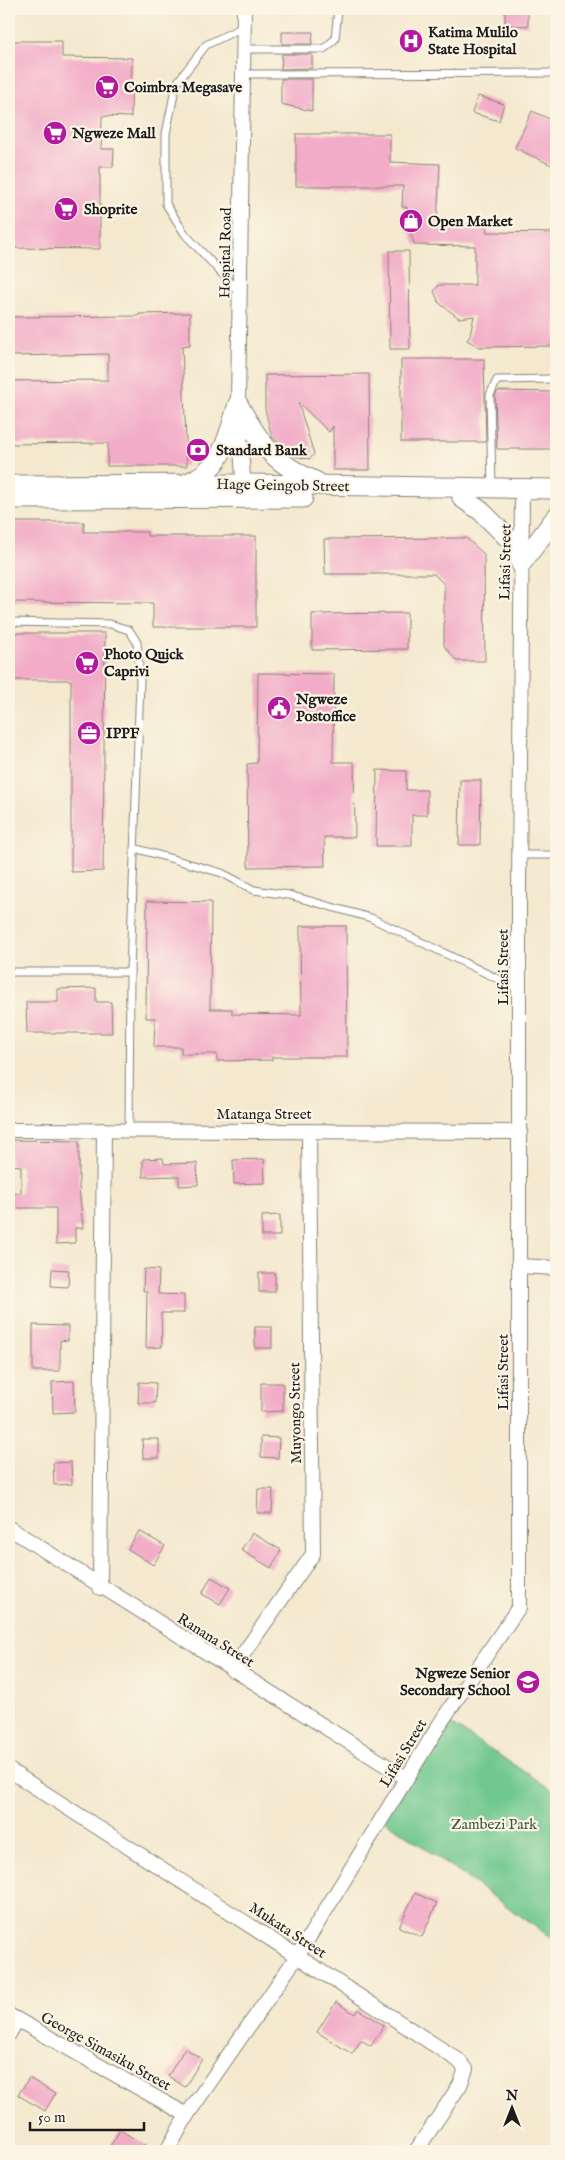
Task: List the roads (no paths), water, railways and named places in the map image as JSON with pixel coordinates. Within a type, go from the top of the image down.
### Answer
[{"type":"street","name":"Hospital Road","points":[[244,9],[238,404],[244,491]]},
{"type":"street","points":[[184,485],[200,478],[212,466],[224,449],[238,404]]},
{"type":"street","points":[[238,404],[254,433],[269,452],[287,468],[326,485]]},
{"type":"street","name":"Hage Geingob Street","points":[[9,485],[184,485],[244,491],[462,498],[522,494],[556,489]]},
{"type":"street","name":"Hage Geingob Street","points":[[9,499],[244,491],[326,485],[492,488],[556,498]]},
{"type":"street","name":"Lifasi Street","points":[[167,2151],[187,2115],[298,1955],[442,1719],[519,1607],[519,855],[522,494]]},
{"type":"street","points":[[462,498],[481,511],[513,543],[521,564]]},
{"type":"street","points":[[521,564],[556,517]]},
{"type":"street","name":"Matanga Street","points":[[9,1130],[520,1132]]},
{"type":"street","points":[[100,1588],[104,1130]]},
{"type":"street","name":"Muyongo Street","points":[[232,1670],[313,1554],[309,1131]]},
{"type":"street","points":[[520,1266],[556,1268]]},
{"type":"street","name":"Ranana Street","points":[[9,1528],[100,1588],[406,1778]]},
{"type":"street","name":"Mukata Street","points":[[9,1770],[458,2060],[466,2069],[460,2085],[416,2151]]},
{"type":"street","points":[[9,2034],[13,2017]]},
{"type":"street","name":"George Simasiku Street","points":[[13,2017],[187,2115]]},
{"type":"lane","points":[[244,49],[324,49],[335,39],[338,9]]},
{"type":"lane","points":[[240,294],[185,234],[166,204],[166,134],[176,84],[206,45],[244,27]]},
{"type":"lane","points":[[244,74],[556,73]]},
{"type":"lane","points":[[492,488],[490,395],[492,388],[498,380],[550,379]]},
{"type":"lane","points":[[9,622],[110,624],[128,630],[137,642],[140,680],[130,972],[128,1130]]},
{"type":"lane","points":[[134,848],[222,873],[254,890],[289,895],[371,918],[519,989]]},
{"type":"lane","points":[[519,855],[556,855]]},
{"type":"lane","points":[[9,972],[130,972]]},
{"type":"place","name":"Katima Mulilo State Hospital","points":[[411,41]]},
{"type":"place","name":"Coimbra Megasave","points":[[107,87]]},
{"type":"place","name":"Ngweze Mall","points":[[55,133]]},
{"type":"place","name":"Shoprite","points":[[66,209]]},
{"type":"place","name":"Open Market","points":[[411,221]]},
{"type":"place","name":"Standard Bank","points":[[198,450]]},
{"type":"place","name":"Photo Quick Caprivi","points":[[87,663]]},
{"type":"place","name":"Ngweze Postoffice","points":[[279,708]]},
{"type":"place","name":"IPPF","points":[[89,733]]},
{"type":"place","name":"Ngweze Senior Secondary School","points":[[528,1682]]},
{"type":"park label","name":"Zambezi Park","points":[[494,1824]]}]
